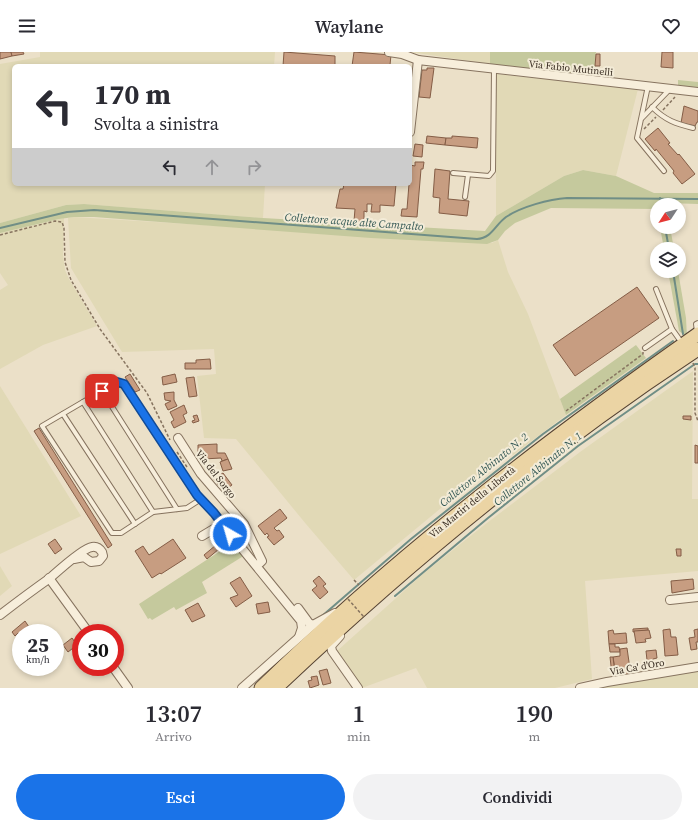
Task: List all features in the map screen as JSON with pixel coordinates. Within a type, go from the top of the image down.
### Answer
[{"type":"main road","name":"Via Martiri della Libertà","points":[[262,688],[317,628],[497,482],[559,434],[683,345],[698,331]]},
{"type":"main road","name":"Via Martiri della Libertà","points":[[276,688],[348,621],[439,543],[504,490],[571,438],[698,349]]},
{"type":"main road","points":[[251,688],[317,628]]},
{"type":"main road","points":[[283,688],[303,663]]},
{"type":"street","name":"Via Fabio Mutinelli","points":[[389,52],[402,54],[418,60],[698,92]]},
{"type":"street","points":[[412,114],[418,60]]},
{"type":"street","name":"Via del Sorgo","points":[[175,441],[244,524],[262,561],[258,564]]},
{"type":"street","points":[[202,536],[222,524]]},
{"type":"street","name":"Via del Sorgo","points":[[222,524],[258,564],[300,621],[302,628],[299,637]]},
{"type":"street","points":[[0,615],[74,559]]},
{"type":"street","name":"Via del Sorgo","points":[[258,564],[268,570],[308,621],[317,628]]},
{"type":"street","points":[[49,578],[82,624]]},
{"type":"street","points":[[670,600],[698,597]]},
{"type":"street","points":[[348,621],[340,637],[331,646],[336,657],[358,688]]},
{"type":"street","points":[[242,688],[299,637],[317,628]]},
{"type":"street","name":"Via Ca' d'Oro","points":[[580,688],[698,667]]},
{"type":"street","points":[[119,676],[128,688]]},
{"type":"lane","points":[[452,174],[488,176],[493,171],[494,69]]},
{"type":"lane","points":[[648,86],[637,138],[664,172]]},
{"type":"lane","points":[[641,118],[670,89]]},
{"type":"lane","points":[[652,107],[659,114],[676,124],[693,128]]},
{"type":"lane","points":[[466,197],[468,175]]},
{"type":"lane","points":[[656,289],[672,328],[683,345]]},
{"type":"lane","points":[[645,348],[672,328]]},
{"type":"lane","points":[[201,499],[187,508],[153,512],[121,533],[112,533],[42,426],[117,382],[124,384],[197,495],[201,499],[214,513],[222,524]]},
{"type":"lane","points":[[102,391],[177,509]]},
{"type":"lane","points":[[83,402],[153,512]]},
{"type":"lane","points":[[62,414],[135,524]]},
{"type":"path","points":[[0,235],[55,222],[62,222],[64,228],[65,262],[71,280],[100,329],[147,393],[175,441]]},
{"type":"path","points":[[566,412],[643,354],[645,348]]},
{"type":"path","points":[[695,368],[695,413],[698,421]]},
{"type":"path","points":[[176,450],[187,468]]},
{"type":"path","points":[[349,602],[364,617]]},
{"type":"shaded area","points":[[40,52],[275,52],[274,64],[12,64],[12,186],[265,186],[263,218],[84,204],[66,205],[0,223],[0,64],[40,57]]},
{"type":"shaded area","points":[[410,52],[490,52],[490,64]]},
{"type":"shaded area","points":[[497,74],[638,89],[616,176],[583,170],[564,176],[496,216]]},
{"type":"shaded area","points":[[74,217],[492,243],[498,240],[508,272],[528,314],[566,415],[513,455],[510,451],[354,580],[236,439],[204,438],[197,376],[216,374],[214,349],[122,352],[71,268],[68,218]]},
{"type":"shaded area","points":[[64,218],[63,255],[65,270],[97,326],[43,345],[0,369],[0,290],[8,285],[0,273],[0,233]]},
{"type":"shaded area","points":[[693,371],[692,499],[698,499],[698,571],[585,581],[592,679],[555,688],[427,688],[416,668],[362,688],[337,651],[424,573],[483,526],[580,452]]},
{"type":"shaded area","points":[[0,386],[81,516],[0,554]]},
{"type":"shaded area","points":[[0,566],[12,586],[0,596]]},
{"type":"shaded area","points":[[698,670],[698,688],[596,688],[613,684]]},
{"type":"green space","points":[[490,52],[596,52],[595,71],[600,72],[596,77],[490,64]]},
{"type":"green space","points":[[678,80],[698,82],[698,88],[678,85]]},
{"type":"green space","points":[[583,170],[616,176],[654,193],[698,193],[698,204],[686,204],[686,198],[650,198],[650,209],[551,208],[515,223],[505,231],[498,240],[487,244],[371,238],[94,217],[59,219],[0,233],[0,223],[66,205],[84,204],[263,218],[485,231],[496,216],[564,176]]},
{"type":"green space","points":[[661,234],[671,234],[673,242],[663,242]]},
{"type":"green space","points":[[669,278],[679,278],[686,318],[687,337],[679,331]]},
{"type":"green space","points":[[636,345],[646,358],[566,415],[560,399]]},
{"type":"green space","points":[[234,542],[245,555],[202,582],[207,593],[176,610],[174,607],[152,620],[150,618],[148,619],[139,604]]},
{"type":"building","points":[[0,52],[11,52],[12,56],[0,59]]},
{"type":"building","points":[[11,52],[23,52],[24,54],[12,56]]},
{"type":"building","points":[[284,52],[335,56],[335,64],[283,64]]},
{"type":"building","points":[[354,52],[391,55],[390,64],[352,64]]},
{"type":"building","points":[[662,52],[673,52],[673,68],[661,67]]},
{"type":"building","points":[[596,54],[600,54],[600,66],[595,66]]},
{"type":"building","points":[[427,68],[434,68],[430,98],[419,97],[422,70],[427,70]]},
{"type":"building","points":[[684,106],[698,111],[698,122],[695,126],[681,123]]},
{"type":"building","points":[[658,128],[670,143],[668,144],[678,155],[679,154],[695,174],[682,184],[673,173],[674,171],[656,149],[655,151],[645,139]]},
{"type":"building","points":[[427,136],[446,138],[445,145],[426,143]]},
{"type":"building","points":[[452,136],[478,138],[477,148],[445,145],[446,138],[452,138]]},
{"type":"building","points":[[415,144],[423,145],[422,157],[413,156]]},
{"type":"building","points":[[415,162],[424,162],[423,169],[421,169],[417,217],[401,216],[402,209],[407,209],[409,186],[412,186],[412,165],[415,166]]},
{"type":"building","points":[[435,169],[450,171],[448,199],[469,201],[467,216],[439,213],[440,198],[433,197]]},
{"type":"building","points":[[344,186],[396,186],[394,206],[380,205],[380,212],[371,212],[372,204],[367,204],[367,212],[364,211],[364,222],[354,221],[355,209],[336,208],[340,189],[343,189]]},
{"type":"building","points":[[637,287],[659,318],[575,376],[553,345]]},
{"type":"building","points":[[210,359],[211,369],[185,369],[185,363],[196,363],[196,360]]},
{"type":"building","points":[[130,374],[140,390],[135,392],[125,377]]},
{"type":"building","points":[[175,374],[177,382],[163,385],[162,377]]},
{"type":"building","points":[[194,377],[197,396],[189,397],[186,378]]},
{"type":"building","points":[[174,392],[174,400],[177,406],[168,410],[165,404],[171,401],[165,400],[164,393]]},
{"type":"building","points":[[184,405],[187,413],[183,415],[186,422],[174,428],[171,422],[174,420],[170,412]]},
{"type":"building","points":[[197,415],[199,421],[193,423],[192,421],[195,420],[193,416]]},
{"type":"building","points":[[683,416],[691,416],[691,420],[683,419]]},
{"type":"building","points":[[39,428],[112,545],[108,548],[34,431]]},
{"type":"building","points":[[217,444],[217,453],[225,453],[228,459],[222,461],[221,458],[203,459],[203,451],[198,452],[198,445]]},
{"type":"building","points":[[695,445],[698,446],[698,463],[695,463]]},
{"type":"building","points":[[228,459],[232,469],[223,471],[220,462]]},
{"type":"building","points":[[223,473],[232,485],[223,491],[214,479]]},
{"type":"building","points":[[280,509],[287,518],[274,528],[277,531],[279,530],[284,537],[274,545],[267,537],[269,536],[267,533],[265,535],[258,526]]},
{"type":"building","points":[[55,539],[62,549],[55,554],[48,544]]},
{"type":"building","points":[[173,539],[186,558],[152,578],[135,551],[143,546],[149,555]]},
{"type":"building","points":[[223,539],[224,541],[228,539],[229,542],[220,548],[218,543]]},
{"type":"building","points":[[216,545],[219,549],[207,559],[204,555]]},
{"type":"building","points":[[676,549],[681,549],[681,556],[677,556]]},
{"type":"building","points":[[319,576],[326,584],[323,586],[328,592],[320,599],[312,590],[317,586],[313,581]]},
{"type":"building","points":[[240,577],[252,596],[236,607],[230,598],[238,595],[230,583]]},
{"type":"building","points":[[693,579],[694,589],[672,593],[671,581]]},
{"type":"building","points":[[268,602],[270,612],[258,614],[256,604]]},
{"type":"building","points":[[198,603],[205,616],[192,622],[185,610]]},
{"type":"building","points":[[648,628],[648,630],[633,632],[633,629]]},
{"type":"building","points":[[670,629],[671,637],[676,637],[678,655],[665,656],[663,630]]},
{"type":"building","points":[[698,629],[698,642],[696,642],[697,649],[691,650],[689,638],[695,637],[694,630]]},
{"type":"building","points":[[613,630],[614,634],[626,633],[627,643],[609,644],[608,631]]},
{"type":"building","points":[[649,630],[651,638],[645,639],[646,642],[636,643],[634,631]]},
{"type":"building","points":[[72,638],[72,649],[68,652],[64,644]]},
{"type":"building","points":[[609,644],[615,644],[615,647],[619,647],[620,652],[610,652]]},
{"type":"building","points":[[627,648],[630,669],[628,669],[629,674],[616,676],[613,657],[620,656],[620,649]]},
{"type":"building","points":[[656,650],[657,658],[653,659],[653,668],[648,669],[646,651]]},
{"type":"building","points":[[610,657],[613,657],[615,674],[612,675]]},
{"type":"building","points":[[634,668],[635,673],[629,674],[628,669]]},
{"type":"building","points":[[327,669],[331,683],[323,685],[319,671]]},
{"type":"building","points":[[317,676],[319,685],[310,688],[308,681],[312,680],[311,677]]},
{"type":"waterway","name":"Collettore acque alte Campalto","points":[[0,228],[67,212],[94,210],[477,239],[490,234],[502,220],[512,213],[535,204],[552,200],[567,198],[698,199]]},
{"type":"waterway","name":"Collettore Abbinato N. 2","points":[[666,234],[668,242]]},
{"type":"waterway","name":"Collettore Abbinato N. 2","points":[[674,278],[683,334]]},
{"type":"waterway","name":"Collettore Abbinato N. 2","points":[[322,616],[411,539],[543,434],[673,341]]},
{"type":"waterway","name":"Collettore Abbinato N. 1","points":[[395,596],[488,518],[578,446],[695,364],[698,364]]},
{"type":"route","points":[[102,391],[117,382],[124,384],[197,495],[214,513],[230,534]]}]
